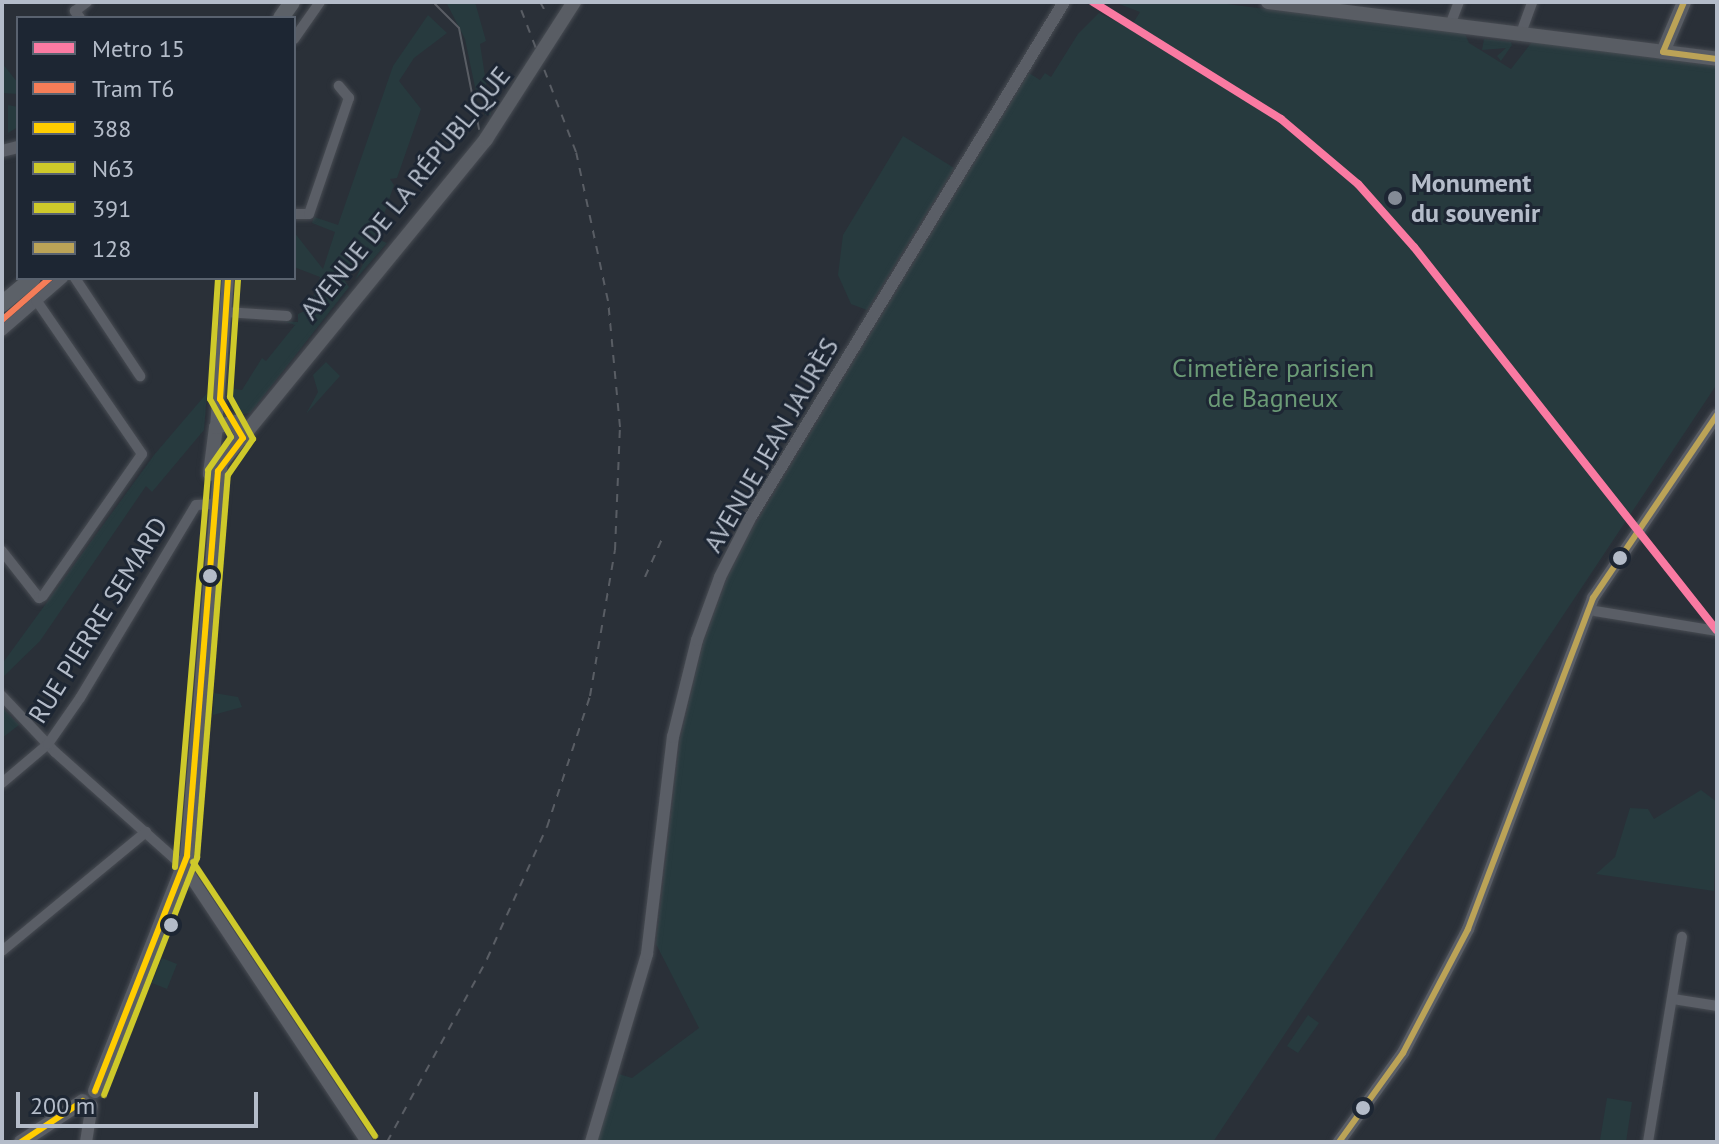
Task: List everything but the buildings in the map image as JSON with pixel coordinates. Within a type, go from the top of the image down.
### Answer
[{"type":"main road","name":"AVENUE DE LA RÉPUBLIQUE","points":[[222,450],[238,428],[265,409],[471,154],[537,66],[574,2]]},
{"type":"main road","points":[[1268,2],[1370,8],[1450,25],[1717,59]]},
{"type":"main road","points":[[1663,52],[1684,2]]},
{"type":"main road","points":[[2,304],[31,280]]},
{"type":"main road","points":[[21,1142],[90,1099],[185,868],[209,564],[206,505],[222,450],[216,427],[238,428]]},
{"type":"street","points":[[79,16],[75,11],[87,2]]},
{"type":"street","points":[[296,36],[320,2]]},
{"type":"street","name":"AVENUE JEAN JAURÈS","points":[[591,1142],[647,954],[673,737],[697,640],[720,577],[750,518],[1064,2]]},
{"type":"street","points":[[1450,25],[1459,2]]},
{"type":"street","points":[[1521,33],[1532,2]]},
{"type":"street","points":[[296,214],[309,214],[345,112],[349,98],[339,86]]},
{"type":"street","points":[[2,331],[61,280]]},
{"type":"street","points":[[76,280],[140,376]]},
{"type":"street","points":[[216,427],[228,280]]},
{"type":"street","points":[[2,551],[39,598],[43,596],[142,454],[37,301]]},
{"type":"street","points":[[225,312],[287,316]]},
{"type":"street","points":[[220,399],[238,428]]},
{"type":"street","points":[[1339,1142],[1403,1053],[1471,921],[1593,598],[1717,415]]},
{"type":"street","name":"RUE PIERRE SEMARD","points":[[2,783],[48,744],[206,505]]},
{"type":"street","points":[[1536,752],[1595,611],[1620,561]]},
{"type":"street","points":[[1595,611],[1717,631]]},
{"type":"street","points":[[2,696],[48,744],[185,868],[367,1142]]},
{"type":"street","points":[[2,951],[146,832]]},
{"type":"street","points":[[1648,1142],[1682,937]]},
{"type":"street","points":[[1673,999],[1717,1006]]},
{"type":"street","points":[[86,1142],[90,1099]]},
{"type":"green space","points":[[446,2],[475,2],[486,41],[480,44],[491,115],[485,115],[482,91],[476,92],[465,39]]},
{"type":"green space","name":"Cimetière parisien de Bagneux","points":[[1114,2],[1211,2],[1465,34],[1469,43],[1511,69],[1532,42],[1717,66],[1717,384],[1213,1142],[597,1142],[619,1074],[632,1078],[699,1028],[656,944],[680,740],[703,644],[726,581],[750,533],[1029,73],[1040,80],[1045,73],[1051,77],[1078,34],[1099,13],[1130,28],[1140,12]]},
{"type":"green space","points":[[428,15],[447,33],[414,58],[399,81],[421,109],[397,178],[390,179],[394,185],[376,238],[387,243],[355,280],[369,252],[365,250],[345,281],[349,287],[250,413],[237,415],[231,408],[232,382],[234,389],[242,390],[262,358],[266,361],[295,325],[282,321],[298,322],[298,314],[309,309],[320,277],[296,268],[296,235],[323,269],[335,232],[312,223],[314,217],[338,225],[393,66]]},
{"type":"green space","points":[[1484,39],[1511,42],[1512,45],[1501,61],[1497,56],[1506,48],[1482,50]]},
{"type":"green space","points":[[2,63],[16,80],[16,94],[2,93]]},
{"type":"green space","points":[[8,105],[16,107],[16,128],[8,133]]},
{"type":"green space","points":[[903,136],[954,168],[867,310],[851,304],[838,275],[843,235]]},
{"type":"green space","points":[[326,362],[340,376],[306,414],[318,392],[313,375]]},
{"type":"green space","points":[[207,393],[204,430],[152,492],[146,486],[40,641],[2,678],[2,664],[154,455]]},
{"type":"green space","points":[[214,693],[238,697],[242,707],[213,715]]},
{"type":"green space","points":[[2,707],[19,725],[2,738]]},
{"type":"green space","points":[[1701,790],[1717,802],[1714,891],[1596,874],[1615,857],[1630,808],[1648,809],[1654,819]]},
{"type":"green space","points":[[162,958],[177,964],[167,989],[152,983]]},
{"type":"green space","points":[[1308,1015],[1319,1023],[1298,1053],[1287,1046]]},
{"type":"green space","points":[[1607,1098],[1632,1102],[1626,1142],[1600,1140]]},
{"type":"tram line","points":[[435,4],[459,28],[479,129]]},
{"type":"tram line","name":"T6","points":[[2,320],[48,280]]},
{"type":"railway","points":[[387,1142],[487,959],[547,827],[590,696],[615,550],[620,427],[608,301],[576,152],[518,2]]},
{"type":"railway","points":[[540,2],[544,9]]},
{"type":"railway","points":[[645,577],[662,539]]},
{"type":"metro line","name":"15","points":[[1093,2],[1281,119],[1358,184],[1414,247],[1717,630]]},
{"type":"transit line","name":"128","points":[[1684,2],[1663,52],[1717,59]]},
{"type":"transit line","name":"391","points":[[175,867],[208,470],[231,437],[210,399],[218,280]]},
{"type":"transit line","name":"388","points":[[95,1091],[187,856],[218,471],[243,438],[220,399],[228,280]]},
{"type":"transit line","name":"N63","points":[[104,1095],[197,858],[228,475],[253,439],[230,397],[238,280]]},
{"type":"transit line","name":"128","points":[[1339,1142],[1403,1053],[1468,929],[1593,598],[1717,415]]},
{"type":"transit line","name":"391","points":[[193,862],[375,1136]]},
{"type":"transit line","name":"388","points":[[21,1142],[83,1101]]},
{"type":"place","name":"Monument du souvenir","points":[[1395,198]]}]
